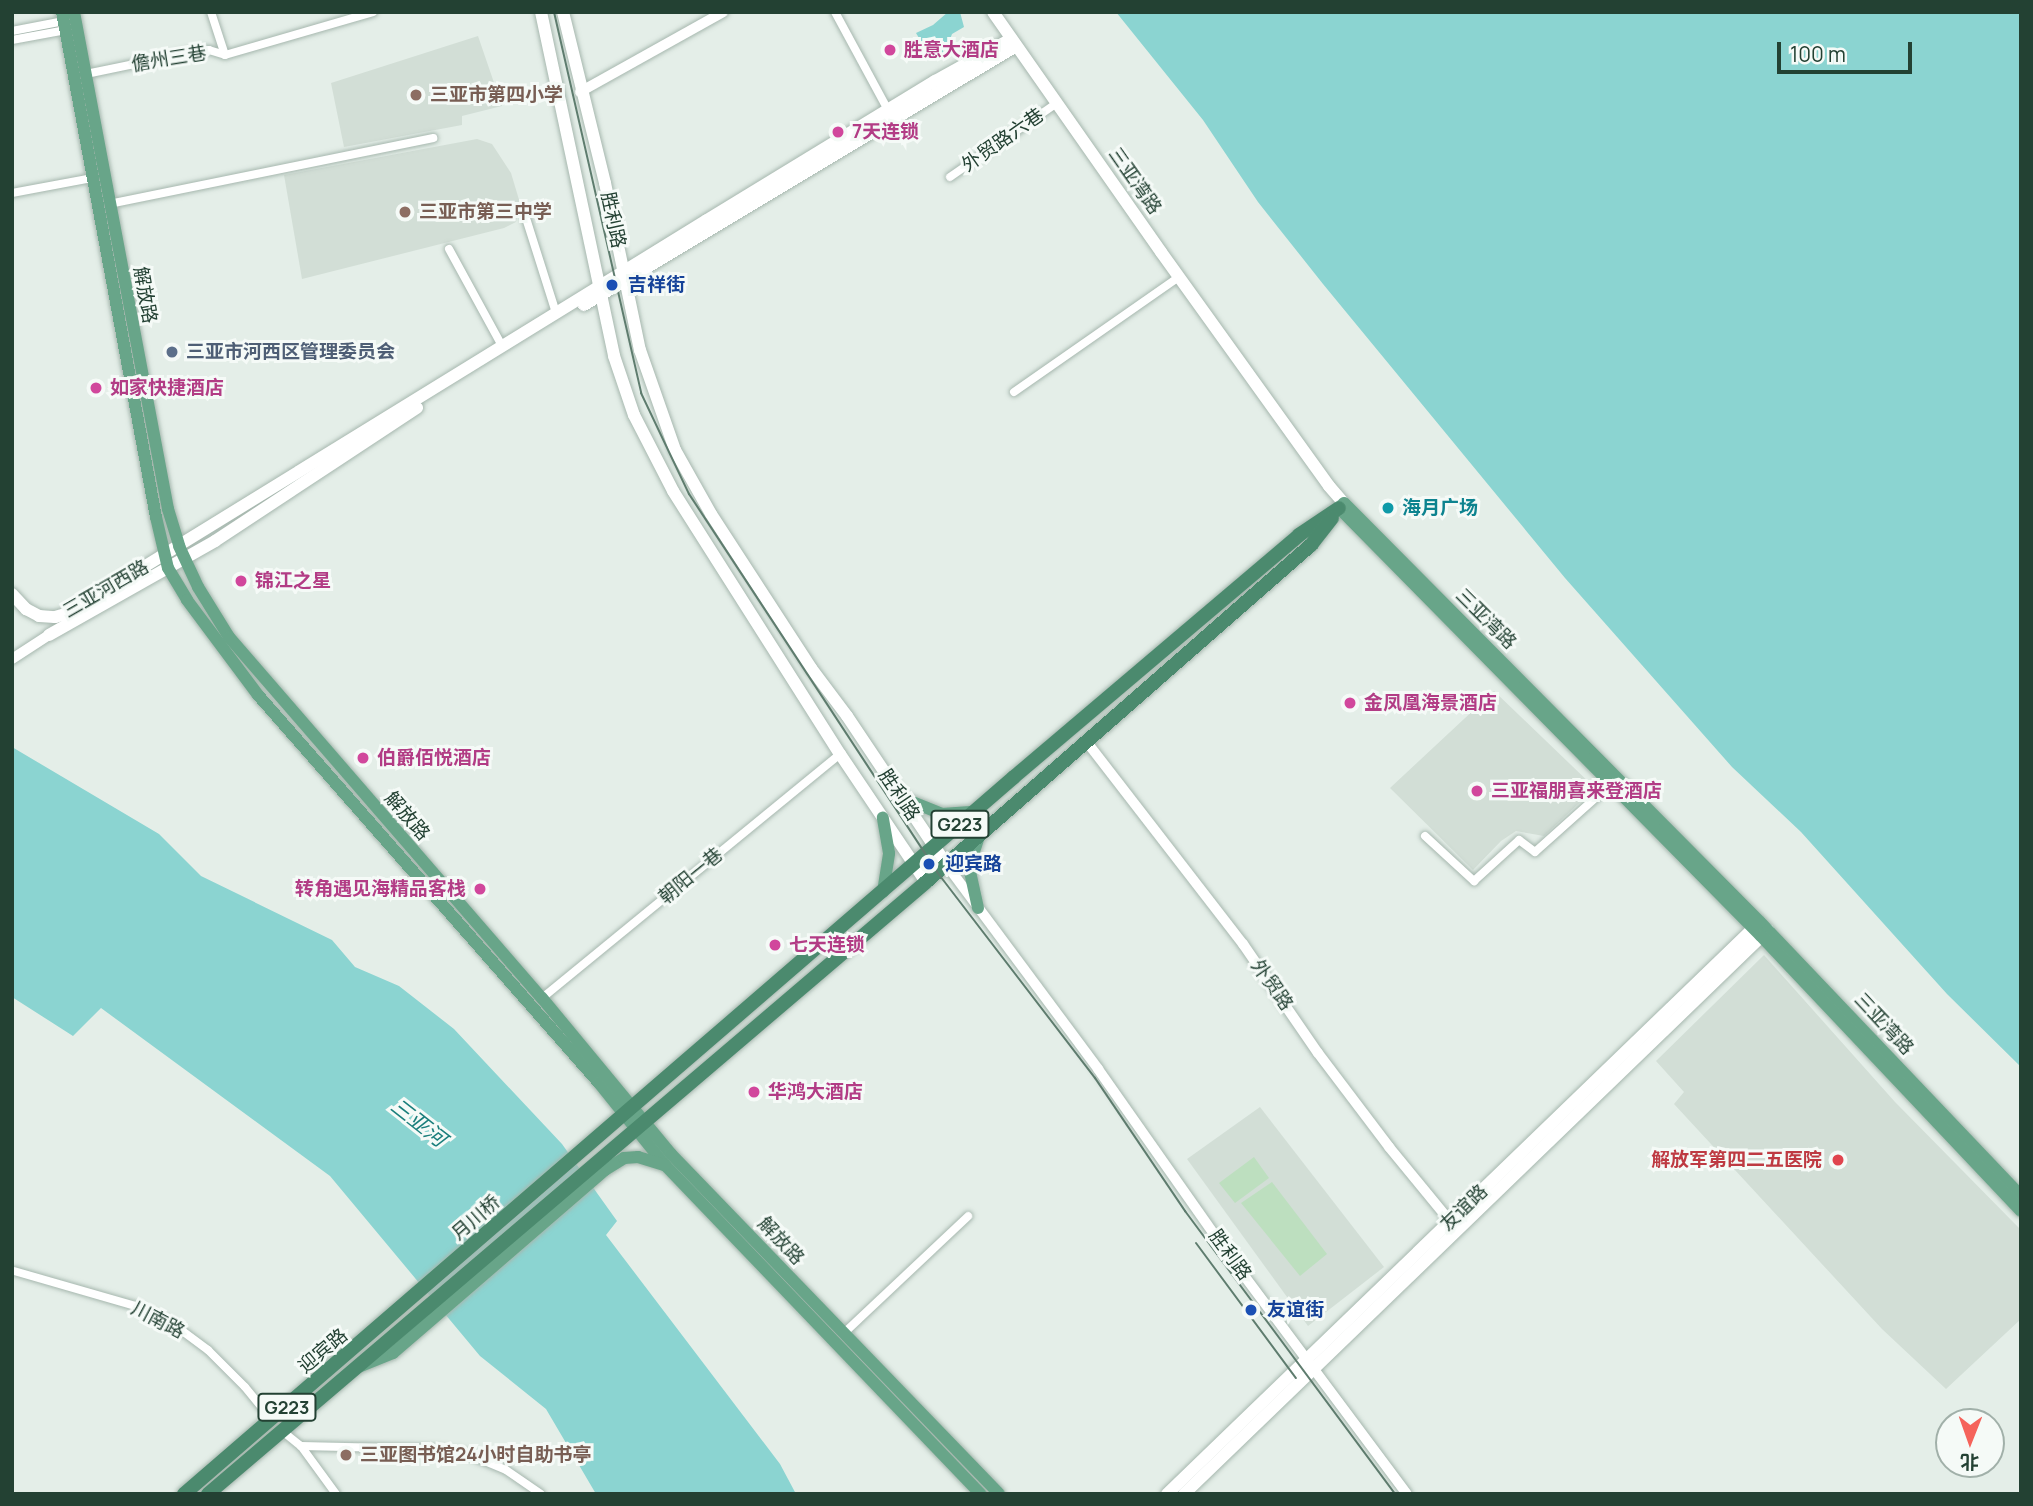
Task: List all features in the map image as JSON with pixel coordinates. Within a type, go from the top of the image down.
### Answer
[{"type":"highway","name":"G223","points":[[601,1165],[641,1125],[926,882],[1311,545],[1342,506]]},
{"type":"highway","name":"G223","points":[[630,1111],[974,812],[1299,535],[1342,506]]},
{"type":"highway","name":"月川桥","points":[[394,1324],[588,1146],[630,1111]]},
{"type":"highway","name":"月川桥","points":[[394,1324],[601,1165]]},
{"type":"highway","name":"迎宾路","points":[[184,1494],[351,1369],[394,1324]]},
{"type":"highway","name":"迎宾路","points":[[208,1494],[276,1425],[394,1324]]},
{"type":"main road","name":"胜利路","points":[[541,12],[599,291],[622,384],[658,465],[840,754],[926,882]]},
{"type":"main road","name":"胜利路","points":[[563,12],[580,92],[605,183],[649,384],[675,450],[711,514],[790,635],[946,864]]},
{"type":"main road","name":"三亚湾路","points":[[993,12],[1342,506],[1611,785],[1761,929],[2021,1211]]},
{"type":"main road","name":"解放路","points":[[67,19],[86,74],[165,496],[184,559],[229,637],[542,998],[641,1125],[999,1494]]},
{"type":"main road","name":"解放路","points":[[67,19],[92,178],[168,568],[187,600],[258,695],[630,1111]]},
{"type":"main road","points":[[624,276],[888,110],[1014,43]]},
{"type":"main road","points":[[168,568],[599,291],[1014,43]]},
{"type":"main road","points":[[165,554],[556,313],[599,291]]},
{"type":"main road","name":"三亚湾路","points":[[1342,506],[2021,1196]]},
{"type":"main road","name":"三亚河西路","points":[[12,594],[26,610],[39,616],[55,617],[69,613],[165,554]]},
{"type":"main road","name":"三亚河西路","points":[[49,635],[168,568]]},
{"type":"main road","points":[[900,797],[942,814],[974,812]]},
{"type":"main road","points":[[883,818],[889,853],[883,892]]},
{"type":"main road","points":[[978,908],[969,867],[976,842],[983,832]]},
{"type":"main road","name":"友谊路","points":[[1184,1494],[1315,1368],[1454,1226],[1761,929]]},
{"type":"main road","name":"解放路","points":[[641,1125],[665,1165],[981,1494]]},
{"type":"main road","points":[[351,1369],[383,1359],[406,1342],[601,1165],[638,1157],[665,1165]]},
{"type":"main road","name":"友谊路","points":[[1167,1494],[1307,1357],[1454,1226]]},
{"type":"street","points":[[211,12],[225,55]]},
{"type":"street","name":"儋州三巷","points":[[86,74],[197,51],[209,50],[225,55],[373,12]]},
{"type":"street","points":[[580,92],[723,12]]},
{"type":"street","points":[[835,12],[888,110]]},
{"type":"street","points":[[12,31],[67,19]]},
{"type":"street","points":[[12,40],[67,19]]},
{"type":"street","name":"外贸路六巷","points":[[950,177],[1057,103]]},
{"type":"street","points":[[109,204],[433,138]]},
{"type":"street","points":[[12,193],[92,178]]},
{"type":"street","points":[[526,215],[556,313]]},
{"type":"street","points":[[449,250],[502,346]]},
{"type":"street","points":[[1014,392],[1179,277]]},
{"type":"street","points":[[12,659],[49,635]]},
{"type":"street","name":"外贸路","points":[[1086,741],[1243,944],[1318,1053],[1389,1147],[1454,1226]]},
{"type":"street","name":"朝阳一巷","points":[[542,998],[840,754]]},
{"type":"street","points":[[1424,836],[1474,881],[1519,840],[1535,852],[1611,785]]},
{"type":"street","name":"胜利路","points":[[946,864],[1098,1069],[1231,1258],[1407,1494]]},
{"type":"street","points":[[842,1334],[968,1216]]},
{"type":"street","name":"川南路","points":[[14,1270],[122,1302],[173,1324],[208,1350],[245,1387],[276,1425],[301,1446],[336,1494]]},
{"type":"street","points":[[301,1446],[434,1449],[468,1454],[506,1470],[541,1494]]},
{"type":"shaded area","name":"三亚市第四小学","points":[[478,36],[502,106],[462,116],[462,125],[344,147],[331,83]]},
{"type":"shaded area","name":"三亚市第三中学","points":[[477,139],[492,144],[511,173],[520,203],[516,222],[504,228],[302,279],[284,175]]},
{"type":"shaded area","name":"三亚福朋喜来登酒店","points":[[1494,691],[1595,788],[1544,836],[1516,831],[1501,841],[1473,870],[1390,788]]},
{"type":"shaded area","name":"解放军第四二五医院","points":[[1764,955],[1895,1102],[2021,1230],[2021,1319],[1946,1389],[1882,1329],[1674,1104],[1684,1092],[1656,1061]]},
{"type":"shaded area","points":[[1260,1107],[1384,1267],[1308,1326],[1187,1159]]},
{"type":"green space","points":[[1254,1157],[1269,1178],[1235,1203],[1219,1183]]},
{"type":"green space","points":[[1272,1182],[1327,1254],[1300,1276],[1241,1203]]},
{"type":"water","points":[[948,12],[960,12],[964,27],[952,34],[948,45],[942,46],[944,55],[932,60],[916,33],[933,25]]},
{"type":"water","points":[[1116,12],[2021,12],[2021,1067],[1947,994],[1801,832],[1732,767],[1565,578],[1323,284],[1258,202],[1203,120]]},
{"type":"water","name":"三亚河","points":[[12,747],[159,834],[201,876],[332,940],[355,967],[399,986],[454,1029],[562,1144],[617,1221],[606,1235],[780,1464],[796,1494],[596,1494],[546,1409],[480,1356],[330,1176],[101,1008],[73,1036],[12,997]]},
{"type":"tram line","points":[[554,12],[641,393],[689,494],[937,872],[1095,1078],[1185,1211],[1395,1494]]},
{"type":"tram line","points":[[1196,1243],[1296,1378]]},
{"type":"place","name":"胜意大酒店","points":[[890,50]]},
{"type":"place","name":"三亚市第四小学","points":[[416,95]]},
{"type":"place","name":"7天连锁","points":[[838,132]]},
{"type":"place","name":"三亚市第三中学","points":[[405,212]]},
{"type":"place","name":"吉祥街","points":[[612,285]]},
{"type":"place","name":"三亚市河西区管理委员会","points":[[172,352]]},
{"type":"place","name":"如家快捷酒店","points":[[96,388]]},
{"type":"place","name":"海月广场","points":[[1388,508]]},
{"type":"place","name":"锦江之星","points":[[241,581]]},
{"type":"place","name":"金凤凰海景酒店","points":[[1350,703]]},
{"type":"place","name":"伯爵佰悦酒店","points":[[363,758]]},
{"type":"place","name":"三亚福朋喜来登酒店","points":[[1477,791]]},
{"type":"place","name":"迎宾路","points":[[929,864]]},
{"type":"place","name":"转角遇见海精品客栈","points":[[480,889]]},
{"type":"place","name":"七天连锁","points":[[775,945]]},
{"type":"place","name":"华鸿大酒店","points":[[754,1092]]},
{"type":"place","name":"解放军第四二五医院","points":[[1838,1160]]},
{"type":"place","name":"友谊街","points":[[1251,1310]]},
{"type":"place","name":"三亚图书馆24小时自助书亭","points":[[346,1455]]}]
